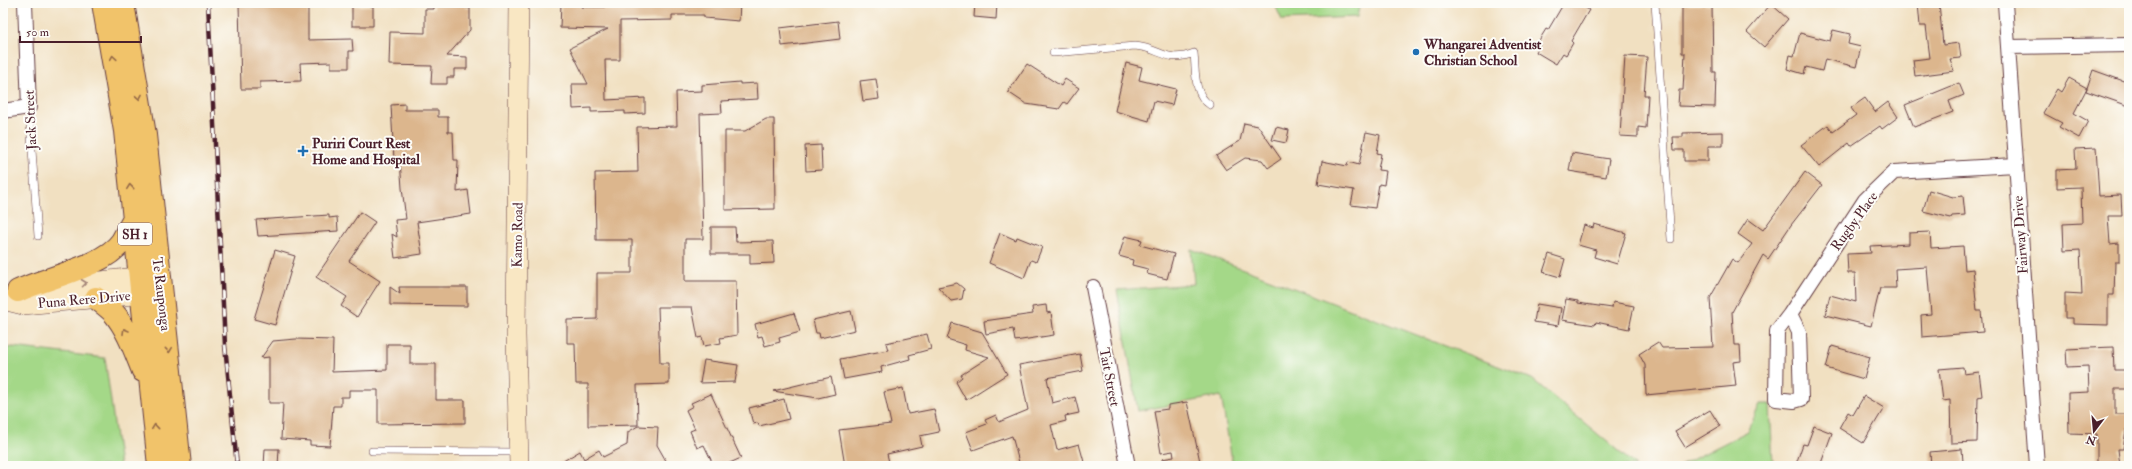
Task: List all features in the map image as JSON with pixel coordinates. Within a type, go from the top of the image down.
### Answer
[{"type":"highway","name":"Te Rauponga","points":[[103,3],[125,131],[134,219],[150,285],[180,466]]},
{"type":"highway","name":"Te Rauponga","points":[[123,3],[146,135],[150,285],[144,312],[159,466]]},
{"type":"highway","points":[[9,297],[37,281],[79,269],[112,251],[121,241],[134,219]]},
{"type":"highway","points":[[96,298],[112,312],[119,321],[130,340],[151,392]]},
{"type":"main road","name":"Kamo Road","points":[[519,3],[516,335],[519,459]]},
{"type":"main road","name":"Puna Rere Drive","points":[[9,297],[150,285]]},
{"type":"main road","name":"Puna Rere Drive","points":[[9,297],[14,303],[23,304],[96,298],[150,285]]},
{"type":"street","name":"Jack Street","points":[[25,3],[30,107]]},
{"type":"street","name":"Fairway Drive","points":[[2005,3],[2037,466]]},
{"type":"street","points":[[2008,47],[2129,45]]},
{"type":"street","points":[[3,111],[30,107]]},
{"type":"street","name":"Rugby Place","points":[[1790,314],[1799,332],[1801,399],[1794,401],[1776,399],[1777,331],[1790,314],[1865,200],[1894,172],[2015,165]]},
{"type":"street","name":"Tait Street","points":[[1093,287],[1128,466]]},
{"type":"lane","points":[[1655,3],[1671,239]]},
{"type":"lane","points":[[1053,53],[1135,46],[1145,47],[1165,56],[1175,58],[1184,57],[1194,53],[1199,93],[1204,101],[1210,105]]},
{"type":"lane","name":"Jack Street","points":[[30,107],[38,236]]},
{"type":"lane","points":[[372,451],[519,459]]},
{"type":"green space","points":[[1274,3],[1360,3],[1357,17],[1282,20]]},
{"type":"green space","points":[[1191,249],[1532,379],[1636,466],[1233,466],[1221,396],[1138,411],[1117,290],[1194,284]]},
{"type":"green space","points":[[13,347],[105,358],[120,466],[3,466],[3,349]]},
{"type":"green space","points":[[1760,404],[1770,404],[1773,466],[1680,466],[1748,431]]},
{"type":"building","points":[[239,3],[308,3],[308,40],[352,39],[353,51],[349,51],[349,68],[331,68],[331,62],[300,63],[301,81],[260,82],[260,89],[241,89]]},
{"type":"building","points":[[434,3],[466,3],[466,8],[470,8],[470,30],[447,56],[467,57],[467,69],[454,69],[454,77],[447,77],[447,84],[431,84],[432,66],[389,65],[390,32],[425,33],[425,9],[434,9]]},
{"type":"building","points":[[561,3],[581,3],[581,7],[605,7],[606,3],[740,3],[739,21],[704,18],[704,15],[672,15],[672,20],[620,21],[620,60],[605,60],[606,100],[645,98],[645,113],[625,114],[625,111],[591,112],[591,108],[573,109],[572,84],[588,84],[570,48],[608,29],[560,28]]},
{"type":"building","points":[[975,3],[997,3],[996,19],[974,17]]},
{"type":"building","points":[[1564,3],[1577,3],[1589,10],[1571,41],[1573,43],[1566,55],[1563,53],[1556,64],[1536,52],[1540,44],[1538,42],[1546,29],[1548,30]]},
{"type":"building","points":[[1918,3],[1939,3],[1943,45],[1959,43],[1961,58],[1950,59],[1954,71],[1915,76],[1913,60],[1930,58],[1926,26],[1920,26]]},
{"type":"building","points":[[1771,4],[1788,19],[1764,47],[1747,32]]},
{"type":"building","points":[[1682,5],[1712,5],[1713,72],[1716,72],[1715,107],[1678,106],[1679,90],[1683,90],[1685,53],[1682,53]]},
{"type":"building","points":[[352,6],[373,6],[373,26],[352,26]]},
{"type":"building","points":[[838,21],[840,39],[782,46],[780,28]]},
{"type":"building","points":[[1833,30],[1850,34],[1848,44],[1861,47],[1856,67],[1825,59],[1822,71],[1806,67],[1804,74],[1787,69],[1790,55],[1794,56],[1800,33],[1830,41]]},
{"type":"building","points":[[1625,56],[1647,57],[1644,95],[1648,95],[1646,128],[1638,127],[1638,137],[1620,136]]},
{"type":"building","points":[[1126,63],[1142,67],[1139,80],[1176,89],[1172,105],[1154,101],[1149,121],[1115,111]]},
{"type":"building","points":[[1027,64],[1061,86],[1065,79],[1079,88],[1067,104],[1064,102],[1059,109],[1026,104],[1008,92]]},
{"type":"building","points":[[2093,70],[2129,83],[2129,106],[2086,91]]},
{"type":"building","points":[[2069,78],[2087,88],[2074,113],[2088,121],[2079,138],[2059,127],[2062,123],[2043,113],[2057,89],[2061,92]]},
{"type":"building","points":[[876,79],[879,99],[863,101],[860,81]]},
{"type":"building","points":[[740,82],[740,84],[757,83],[758,99],[721,101],[722,113],[700,114],[703,239],[685,239],[685,281],[736,281],[737,335],[720,338],[721,343],[704,346],[702,337],[698,338],[692,307],[658,307],[660,363],[669,363],[669,384],[637,385],[638,425],[588,426],[588,384],[576,384],[575,343],[567,343],[567,320],[597,319],[597,273],[632,273],[632,240],[596,240],[595,173],[638,172],[637,127],[677,126],[676,92],[702,91],[702,85]]},
{"type":"building","points":[[1959,83],[1964,95],[1949,101],[1953,112],[1914,127],[1905,105]]},
{"type":"building","points":[[1865,98],[1875,112],[1888,102],[1898,117],[1882,129],[1880,126],[1851,146],[1849,143],[1819,167],[1801,145],[1828,125],[1833,132],[1856,115],[1851,108]]},
{"type":"building","points":[[405,104],[405,110],[438,110],[438,117],[448,117],[448,132],[453,132],[454,160],[458,160],[457,192],[468,190],[471,214],[417,222],[422,254],[395,258],[392,234],[397,237],[395,220],[406,219],[400,160],[394,160],[391,105]]},
{"type":"building","points":[[766,119],[774,119],[775,209],[725,210],[725,131],[745,131]]},
{"type":"building","points":[[1244,123],[1258,126],[1281,159],[1268,168],[1262,160],[1245,158],[1226,170],[1216,156],[1240,141]]},
{"type":"building","points":[[1276,127],[1289,130],[1286,143],[1272,140]]},
{"type":"building","points":[[1366,132],[1380,135],[1377,153],[1381,154],[1378,170],[1386,171],[1384,185],[1379,184],[1375,208],[1351,205],[1354,190],[1318,184],[1322,161],[1347,166],[1348,162],[1359,165]]},
{"type":"building","points":[[1723,132],[1723,146],[1708,146],[1708,161],[1684,161],[1684,150],[1674,150],[1673,137],[1683,137],[1683,133]]},
{"type":"building","points":[[821,145],[822,170],[806,171],[805,146]]},
{"type":"building","points":[[2096,148],[2099,196],[2121,195],[2122,216],[2108,216],[2110,244],[2119,243],[2119,262],[2115,262],[2114,295],[2108,295],[2108,325],[2073,324],[2073,318],[2065,318],[2065,293],[2082,294],[2080,250],[2064,251],[2063,224],[2082,223],[2081,187],[2057,188],[2057,170],[2076,169],[2075,149]]},
{"type":"building","points":[[1572,153],[1609,159],[1606,177],[1569,171]]},
{"type":"building","points":[[1805,172],[1822,185],[1791,225],[1768,259],[1763,255],[1732,312],[1734,345],[1740,345],[1741,361],[1733,362],[1736,386],[1646,395],[1645,365],[1639,354],[1658,342],[1662,348],[1713,347],[1710,298],[1732,259],[1738,263],[1752,244],[1738,234],[1748,219],[1763,230]]},
{"type":"building","points":[[1929,190],[1953,197],[1963,196],[1965,215],[1952,216],[1951,218],[1923,211]]},
{"type":"building","points":[[360,212],[375,222],[349,261],[380,281],[357,317],[341,306],[347,297],[316,277]]},
{"type":"building","points":[[329,215],[329,218],[337,217],[338,231],[258,236],[256,220]]},
{"type":"building","points":[[1594,224],[1626,233],[1617,264],[1594,257],[1596,250],[1578,245],[1584,225],[1593,228]]},
{"type":"building","points":[[711,227],[735,227],[736,242],[773,241],[774,263],[750,264],[750,254],[711,254]]},
{"type":"building","points":[[1930,232],[1931,248],[1963,246],[1965,270],[1973,269],[1977,311],[1981,311],[1983,332],[1922,337],[1921,315],[1931,314],[1927,267],[1895,269],[1896,288],[1880,288],[1871,326],[1825,315],[1830,295],[1856,302],[1855,273],[1848,273],[1847,254],[1871,253],[1870,246],[1909,244],[1909,233]]},
{"type":"building","points":[[1000,233],[1016,240],[1017,237],[1042,247],[1036,262],[1031,260],[1024,278],[989,263]]},
{"type":"building","points":[[1125,236],[1142,240],[1140,245],[1174,254],[1167,279],[1147,274],[1148,269],[1132,265],[1133,260],[1119,256]]},
{"type":"building","points":[[275,250],[295,256],[275,325],[254,319]]},
{"type":"building","points":[[1549,254],[1565,259],[1560,277],[1543,272]]},
{"type":"building","points":[[957,283],[964,289],[962,299],[951,301],[938,287]]},
{"type":"building","points":[[390,287],[400,294],[399,287],[467,287],[467,306],[390,305]]},
{"type":"building","points":[[1566,299],[1578,301],[1578,303],[1612,308],[1613,302],[1634,306],[1629,329],[1596,322],[1595,325],[1562,320]]},
{"type":"building","points":[[1537,304],[1561,308],[1558,326],[1534,322]]},
{"type":"building","points":[[1046,305],[1047,313],[1051,312],[1054,335],[1015,341],[1013,329],[986,334],[984,321],[1033,314],[1032,307]]},
{"type":"building","points":[[851,311],[855,330],[820,338],[819,333],[816,333],[813,320]]},
{"type":"building","points":[[794,313],[800,332],[779,338],[780,342],[765,346],[762,336],[758,337],[755,324]]},
{"type":"building","points":[[952,323],[982,332],[1007,374],[966,400],[956,382],[962,377],[961,375],[989,357],[965,350],[966,345],[947,339]]},
{"type":"building","points":[[927,334],[931,349],[909,355],[910,359],[881,367],[882,372],[844,379],[840,359],[888,350],[886,343]]},
{"type":"building","points":[[296,339],[333,340],[332,372],[387,370],[387,344],[410,344],[410,364],[436,364],[436,400],[465,400],[465,423],[378,424],[378,390],[349,390],[349,397],[341,397],[341,406],[333,406],[330,446],[310,445],[310,441],[281,439],[283,403],[269,403],[269,357],[261,358],[273,341]]},
{"type":"building","points":[[1832,346],[1870,357],[1864,379],[1826,368]]},
{"type":"building","points":[[2113,347],[2114,370],[2129,370],[2129,389],[2115,389],[2115,414],[2129,414],[2129,430],[2126,430],[2123,449],[2118,449],[2120,466],[2097,466],[2097,434],[2069,433],[2068,393],[2089,392],[2088,366],[2067,367],[2066,349]]},
{"type":"building","points":[[1080,354],[1083,371],[1047,378],[1052,403],[1075,397],[1079,413],[1065,416],[1066,421],[1051,425],[1057,450],[1079,444],[1084,462],[1067,466],[1020,466],[1012,436],[973,450],[966,432],[987,424],[985,420],[996,415],[999,422],[1028,410],[1019,365]]},
{"type":"building","points":[[704,360],[738,365],[735,382],[700,383]]},
{"type":"building","points":[[1963,367],[1964,374],[1979,372],[1982,396],[1978,397],[1977,442],[1951,443],[1950,400],[1943,401],[1939,369]]},
{"type":"building","points":[[831,377],[835,394],[818,398],[773,391]]},
{"type":"building","points":[[903,388],[908,414],[934,409],[939,432],[920,436],[922,446],[887,454],[889,462],[845,466],[839,430],[891,424],[884,392]]},
{"type":"building","points":[[711,394],[741,458],[723,466],[714,466],[704,445],[697,448],[690,431],[695,429],[686,410],[693,406],[691,403]]},
{"type":"building","points":[[1864,396],[1884,408],[1863,443],[1839,428],[1848,412],[1853,415]]},
{"type":"building","points":[[784,399],[789,419],[759,426],[758,423],[753,424],[749,408]]},
{"type":"building","points":[[1187,402],[1201,466],[1163,466],[1162,459],[1174,457],[1173,451],[1161,453],[1154,411],[1168,409],[1168,405]]},
{"type":"building","points":[[1710,410],[1720,426],[1685,447],[1675,431]]},
{"type":"building","points":[[638,426],[658,427],[657,445],[669,466],[555,466],[580,451],[584,459],[599,450],[603,457],[627,445],[628,432]]},
{"type":"building","points":[[1814,426],[1832,433],[1820,466],[1802,466],[1796,464],[1803,444],[1807,445]]},
{"type":"building","points":[[265,449],[279,449],[278,466],[264,466]]},
{"type":"building","points":[[1962,449],[1963,462],[1960,462],[1961,466],[1931,466],[1930,452]]},
{"type":"railway","points":[[208,3],[225,345],[237,466]]},
{"type":"place","name":"Whangarei Adventist Christian School","points":[[1416,52]]},
{"type":"place","name":"Puriri Court Rest Home and Hospital","points":[[303,151]]}]
